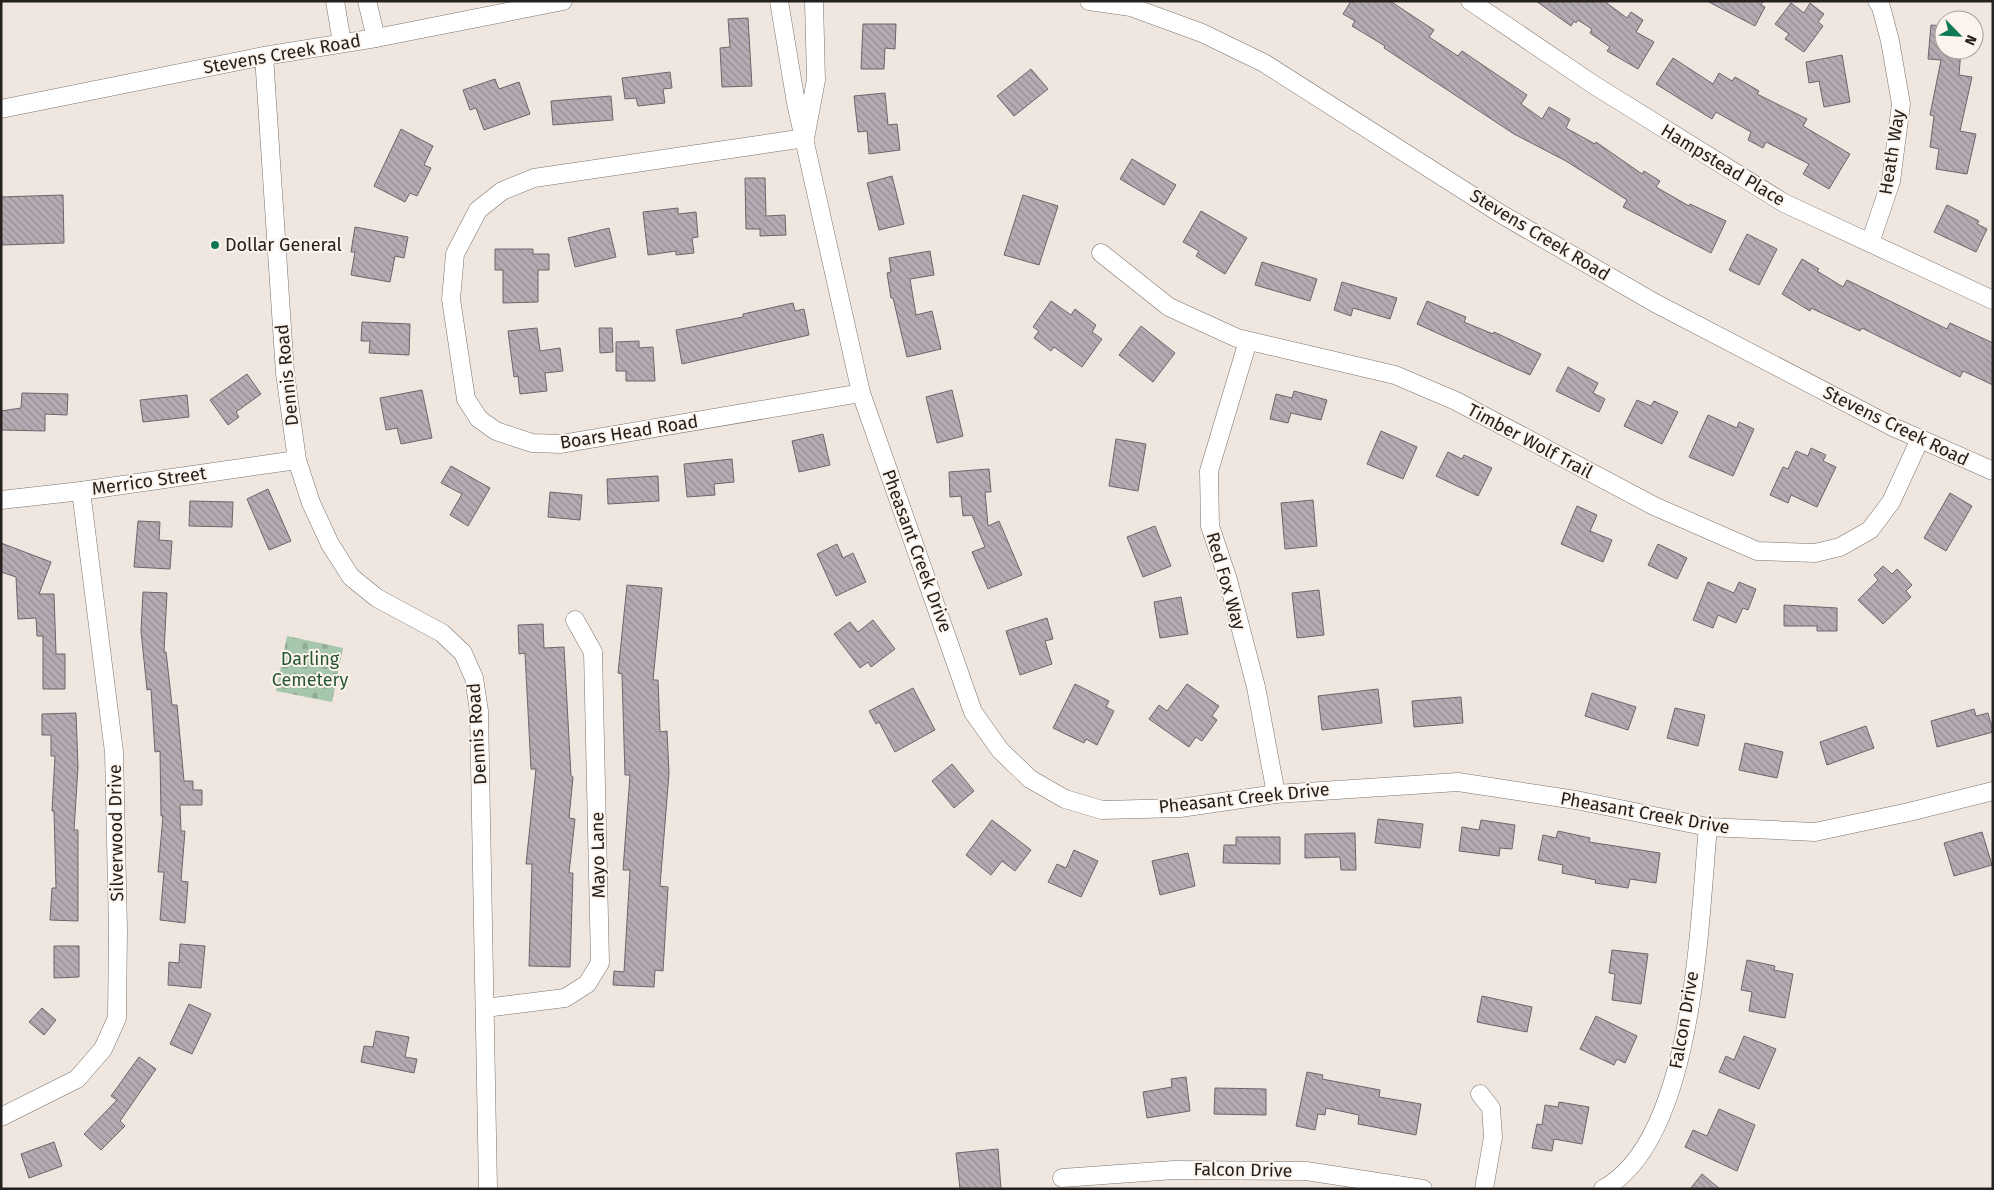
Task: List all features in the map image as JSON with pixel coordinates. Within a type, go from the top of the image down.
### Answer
[{"type":"street","points":[[335,1],[342,43]]},
{"type":"street","points":[[367,1],[376,38]]},
{"type":"street","name":"Stevens Creek Road","points":[[1,109],[264,56],[376,38],[563,1]]},
{"type":"street","name":"Pheasant Creek Drive","points":[[779,1],[796,103],[861,393],[973,712],[1000,750],[1030,779],[1065,798],[1102,810],[1180,808],[1276,794],[1350,787],[1458,782],[1576,800],[1708,827],[1815,832],[1909,812],[1993,791]]},
{"type":"street","name":"Pheasant Creek Drive","points":[[805,138],[816,80],[814,1]]},
{"type":"street","name":"Stevens Creek Road","points":[[1089,1],[1131,7],[1202,33],[1264,63],[1501,214],[1655,304],[1920,439],[1993,471]]},
{"type":"street","name":"Hampstead Place","points":[[1470,1],[1594,85],[1784,203],[1993,300]]},
{"type":"street","name":"Heath Way","points":[[1870,243],[1891,181],[1901,104],[1890,41],[1881,7],[1877,1]]},
{"type":"street","points":[[787,48],[815,46]]},
{"type":"street","name":"Dennis Road","points":[[264,56],[285,372],[297,460],[315,511],[330,544],[351,577],[377,598],[442,633],[463,653],[474,678],[479,711],[488,1189]]},
{"type":"street","name":"Boars Head Road","points":[[805,138],[534,178],[502,191],[478,210],[455,254],[451,299],[466,399],[479,419],[496,431],[532,443],[561,444],[861,393]]},
{"type":"street","name":"Timber Wolf Trail","points":[[1101,253],[1169,307],[1237,338],[1404,379],[1456,401],[1654,506],[1757,551],[1815,553],[1840,547],[1870,530],[1891,502],[1920,439]]},
{"type":"street","name":"Red Fox Way","points":[[1248,340],[1209,471],[1210,526],[1228,580],[1256,687],[1276,794]]},
{"type":"street","name":"Merrico Street","points":[[1,500],[81,491],[297,460]]},
{"type":"street","name":"Silverwood Drive","points":[[1,1117],[77,1079],[103,1049],[117,1018],[118,929],[114,752],[81,491]]},
{"type":"street","name":"Mayo Lane","points":[[486,1008],[565,998],[588,984],[600,962],[593,652],[575,620]]},
{"type":"street","name":"Falcon Drive","points":[[1603,1189],[1615,1182],[1642,1152],[1655,1129],[1675,1076],[1691,998],[1708,827]]},
{"type":"street","points":[[1480,1094],[1491,1108],[1493,1137],[1484,1189]]},
{"type":"street","name":"Falcon Drive","points":[[1062,1178],[1174,1170],[1306,1171],[1423,1189]]},
{"type":"green space","name":"Darling Cemetery","points":[[287,636],[343,648],[332,702],[276,691]]},
{"type":"building","points":[[1351,1],[1390,1],[1434,30],[1429,37],[1458,56],[1462,51],[1527,95],[1521,104],[1542,119],[1549,107],[1570,119],[1566,128],[1595,144],[1596,142],[1642,174],[1644,171],[1660,181],[1656,187],[1689,206],[1690,204],[1726,221],[1711,253],[1623,207],[1627,200],[1566,161],[1514,134],[1384,48],[1385,46],[1352,26],[1355,21],[1343,14]]},
{"type":"building","points":[[1536,1],[1604,1],[1627,18],[1631,12],[1643,20],[1636,32],[1654,42],[1638,69],[1607,51],[1610,47],[1590,33],[1592,29],[1578,20],[1576,23],[1574,21],[1571,26]]},
{"type":"building","points":[[1707,1],[1763,1],[1761,5],[1765,7],[1755,26]]},
{"type":"building","points":[[1791,3],[1804,13],[1810,3],[1824,14],[1818,22],[1823,26],[1804,52],[1785,39],[1789,34],[1775,24]]},
{"type":"building","points":[[748,18],[752,86],[722,87],[720,48],[730,47],[728,19]]},
{"type":"building","points":[[863,24],[896,24],[895,49],[885,48],[884,69],[861,69]]},
{"type":"building","points":[[1931,25],[1934,25],[1934,59],[1928,59]]},
{"type":"building","points":[[1842,55],[1850,102],[1824,107],[1819,81],[1809,83],[1806,62]]},
{"type":"building","points":[[1673,58],[1713,84],[1719,73],[1732,81],[1735,77],[1759,91],[1757,94],[1807,119],[1803,126],[1850,154],[1829,189],[1803,174],[1809,164],[1766,142],[1763,148],[1748,140],[1751,132],[1716,112],[1712,119],[1656,84]]},
{"type":"building","points":[[1941,60],[1960,60],[1959,75],[1972,77],[1960,131],[1976,134],[1967,174],[1936,169],[1939,149],[1930,147],[1934,116],[1930,115]]},
{"type":"building","points":[[1031,69],[1048,89],[1014,116],[997,96]]},
{"type":"building","points":[[670,72],[672,88],[663,89],[665,103],[638,106],[636,98],[625,99],[622,78]]},
{"type":"building","points":[[495,79],[499,89],[519,82],[530,114],[484,130],[476,108],[470,110],[463,90]]},
{"type":"building","points":[[885,93],[888,125],[897,124],[900,150],[869,154],[867,131],[858,132],[854,96]]},
{"type":"building","points":[[611,96],[613,120],[553,125],[551,101]]},
{"type":"building","points":[[401,129],[433,146],[424,165],[431,168],[417,196],[410,193],[405,202],[374,186]]},
{"type":"building","points":[[1132,159],[1176,185],[1164,205],[1120,179]]},
{"type":"building","points":[[892,176],[904,224],[879,230],[867,183]]},
{"type":"building","points":[[745,178],[765,178],[766,216],[785,215],[786,235],[760,236],[760,229],[746,229]]},
{"type":"building","points":[[63,195],[64,243],[1,245],[1,197]]},
{"type":"building","points":[[1023,195],[1058,206],[1039,265],[1004,255]]},
{"type":"building","points":[[1947,205],[1979,221],[1977,224],[1987,229],[1976,252],[1934,232]]},
{"type":"building","points":[[678,208],[678,214],[696,212],[698,237],[692,238],[694,253],[676,255],[676,251],[648,255],[643,212]]},
{"type":"building","points":[[1201,211],[1247,238],[1225,274],[1196,256],[1199,251],[1183,242]]},
{"type":"building","points":[[355,227],[408,237],[404,258],[395,256],[390,282],[351,275],[355,252],[351,252]]},
{"type":"building","points":[[609,228],[616,257],[575,267],[568,238]]},
{"type":"building","points":[[1747,234],[1777,249],[1759,285],[1729,270]]},
{"type":"building","points":[[495,249],[533,249],[533,254],[549,254],[549,270],[538,270],[538,302],[503,303],[503,270],[495,270]]},
{"type":"building","points":[[930,251],[934,275],[910,279],[916,315],[932,311],[941,349],[907,357],[893,298],[891,298],[887,273],[891,272],[889,258]]},
{"type":"building","points":[[1802,259],[1843,287],[1847,280],[1947,329],[1950,323],[1993,343],[1993,385],[1963,371],[1960,377],[1862,328],[1860,331],[1811,308],[1810,311],[1782,294]]},
{"type":"building","points":[[1262,262],[1317,279],[1310,301],[1255,285]]},
{"type":"building","points":[[1342,282],[1397,298],[1390,319],[1353,308],[1351,316],[1334,310]]},
{"type":"building","points":[[1051,301],[1071,315],[1075,309],[1096,325],[1092,332],[1102,339],[1082,367],[1054,347],[1051,351],[1034,338],[1039,331],[1033,327]]},
{"type":"building","points":[[1427,301],[1466,317],[1464,322],[1493,334],[1494,332],[1541,354],[1530,375],[1417,324]]},
{"type":"building","points":[[793,303],[795,311],[804,309],[809,335],[682,364],[676,330],[743,317],[743,314]]},
{"type":"building","points":[[362,322],[410,324],[409,355],[369,353],[370,341],[361,341]]},
{"type":"building","points":[[1141,326],[1175,353],[1153,382],[1119,355]]},
{"type":"building","points":[[537,328],[540,351],[560,348],[563,371],[545,373],[547,391],[520,394],[518,376],[514,377],[508,331]]},
{"type":"building","points":[[599,328],[612,328],[613,352],[600,353]]},
{"type":"building","points":[[639,341],[639,348],[653,347],[655,381],[626,381],[626,371],[616,371],[616,342]]},
{"type":"building","points":[[1568,367],[1598,383],[1593,393],[1605,399],[1599,412],[1556,391]]},
{"type":"building","points":[[247,374],[261,394],[236,412],[239,417],[228,425],[210,400]]},
{"type":"building","points":[[422,390],[432,438],[401,444],[397,428],[386,430],[380,398]]},
{"type":"building","points":[[952,390],[963,436],[937,443],[926,397]]},
{"type":"building","points":[[1294,391],[1327,400],[1321,420],[1291,413],[1288,423],[1270,419],[1276,394],[1292,398]]},
{"type":"building","points":[[22,393],[68,394],[67,415],[45,414],[45,431],[1,430],[1,411],[21,408]]},
{"type":"building","points":[[187,395],[189,417],[143,422],[140,400]]},
{"type":"building","points":[[1637,400],[1651,406],[1654,401],[1678,412],[1662,444],[1624,426]]},
{"type":"building","points":[[1708,415],[1737,428],[1739,422],[1754,429],[1733,476],[1689,457]]},
{"type":"building","points":[[1381,431],[1417,447],[1403,479],[1367,464]]},
{"type":"building","points":[[823,434],[830,465],[799,472],[792,441]]},
{"type":"building","points":[[1116,439],[1146,444],[1138,491],[1109,486]]},
{"type":"building","points":[[1811,448],[1826,455],[1823,461],[1836,467],[1817,507],[1791,495],[1788,503],[1770,495],[1783,467],[1788,469],[1796,451],[1808,456]]},
{"type":"building","points":[[1448,452],[1462,459],[1464,455],[1492,468],[1478,496],[1436,476]]},
{"type":"building","points":[[732,459],[734,482],[714,484],[715,495],[687,497],[684,464]]},
{"type":"building","points":[[451,466],[490,488],[468,526],[450,515],[462,494],[441,483]]},
{"type":"building","points":[[989,469],[991,492],[985,492],[988,526],[999,521],[1022,575],[988,589],[972,552],[985,547],[972,515],[963,516],[961,496],[950,497],[949,472]]},
{"type":"building","points":[[658,476],[659,501],[608,504],[607,479]]},
{"type":"building","points":[[268,489],[291,541],[269,550],[247,499]]},
{"type":"building","points":[[550,492],[582,495],[580,520],[548,517]]},
{"type":"building","points":[[1950,493],[1972,506],[1946,551],[1924,538]]},
{"type":"building","points":[[1313,500],[1317,546],[1285,549],[1281,503]]},
{"type":"building","points":[[190,501],[233,502],[232,527],[189,526]]},
{"type":"building","points":[[1577,506],[1597,515],[1590,531],[1612,540],[1603,562],[1561,544]]},
{"type":"building","points":[[138,521],[160,522],[159,540],[172,541],[170,569],[134,567]]},
{"type":"building","points":[[1155,526],[1171,566],[1143,577],[1127,537]]},
{"type":"building","points":[[1,543],[51,562],[39,594],[54,594],[56,654],[65,654],[65,689],[43,689],[43,636],[37,636],[36,618],[18,619],[16,577],[1,572]]},
{"type":"building","points":[[837,544],[843,558],[853,553],[866,582],[836,596],[817,554]]},
{"type":"building","points":[[1658,544],[1687,558],[1677,579],[1648,565]]},
{"type":"building","points":[[1883,566],[1892,574],[1897,569],[1912,585],[1906,591],[1911,597],[1883,624],[1858,600],[1878,580],[1874,575]]},
{"type":"building","points":[[1708,582],[1734,593],[1739,582],[1756,589],[1748,610],[1743,608],[1736,623],[1718,615],[1713,628],[1693,620]]},
{"type":"building","points":[[627,585],[662,588],[653,680],[658,680],[660,732],[667,731],[669,773],[660,886],[668,887],[663,971],[655,970],[654,987],[613,985],[614,971],[624,972],[630,870],[623,870],[630,775],[625,775],[622,674],[618,673]]},
{"type":"building","points":[[1319,590],[1324,635],[1297,638],[1292,593]]},
{"type":"building","points":[[143,592],[167,593],[164,652],[166,652],[172,705],[177,705],[184,781],[193,781],[193,790],[202,790],[202,805],[180,805],[181,831],[185,831],[181,881],[188,882],[185,923],[160,920],[164,872],[158,872],[163,816],[161,816],[160,751],[155,752],[151,689],[147,690],[141,631]]},
{"type":"building","points":[[1181,597],[1188,634],[1160,638],[1154,602]]},
{"type":"building","points":[[1784,605],[1837,608],[1837,631],[1817,631],[1817,626],[1784,626]]},
{"type":"building","points":[[1047,618],[1053,639],[1045,641],[1052,664],[1020,675],[1006,631]]},
{"type":"building","points":[[873,620],[895,649],[871,667],[868,662],[860,668],[834,634],[850,622],[858,632]]},
{"type":"building","points":[[543,624],[544,648],[564,647],[571,776],[573,777],[569,818],[575,819],[569,873],[573,873],[570,967],[529,966],[532,864],[526,864],[536,769],[531,769],[525,653],[519,654],[518,625]]},
{"type":"building","points":[[1075,684],[1109,701],[1106,707],[1114,711],[1097,745],[1086,739],[1084,743],[1053,728]]},
{"type":"building","points":[[1187,684],[1219,706],[1212,716],[1217,720],[1202,741],[1196,737],[1189,747],[1149,719],[1159,705],[1167,711]]},
{"type":"building","points":[[913,688],[935,730],[895,752],[879,722],[876,724],[869,711]]},
{"type":"building","points":[[1378,689],[1382,723],[1322,730],[1318,696]]},
{"type":"building","points":[[1592,693],[1636,707],[1628,730],[1585,716]]},
{"type":"building","points":[[1461,697],[1463,723],[1414,727],[1412,701]]},
{"type":"building","points":[[1675,708],[1705,715],[1698,746],[1667,738]]},
{"type":"building","points":[[1974,709],[1976,716],[1988,713],[1993,732],[1937,747],[1931,721]]},
{"type":"building","points":[[76,713],[78,767],[74,830],[78,830],[78,921],[50,920],[52,888],[56,888],[54,811],[52,811],[55,756],[51,756],[51,735],[42,735],[42,714]]},
{"type":"building","points":[[1866,726],[1874,748],[1827,765],[1820,742]]},
{"type":"building","points":[[1745,743],[1783,752],[1777,778],[1739,770]]},
{"type":"building","points":[[952,764],[974,791],[954,808],[932,781]]},
{"type":"building","points":[[1378,819],[1423,824],[1420,848],[1375,843]]},
{"type":"building","points":[[992,820],[1031,850],[1015,871],[1002,861],[991,875],[966,855]]},
{"type":"building","points":[[1481,820],[1515,825],[1512,849],[1500,848],[1499,856],[1459,851],[1462,827],[1479,830]]},
{"type":"building","points":[[1558,831],[1590,838],[1589,842],[1660,853],[1656,883],[1630,879],[1628,888],[1595,883],[1596,880],[1562,873],[1563,865],[1538,860],[1543,835],[1556,838]]},
{"type":"building","points":[[1982,832],[1992,865],[1954,876],[1944,843]]},
{"type":"building","points":[[1355,833],[1356,870],[1341,870],[1340,857],[1305,858],[1305,834]]},
{"type":"building","points":[[1236,837],[1280,837],[1280,864],[1223,863],[1224,845],[1236,845]]},
{"type":"building","points":[[1074,850],[1098,861],[1081,897],[1048,882],[1057,864],[1066,868]]},
{"type":"building","points":[[1188,853],[1195,886],[1160,895],[1152,861]]},
{"type":"building","points":[[180,944],[205,946],[201,988],[168,985],[169,962],[179,963]]},
{"type":"building","points":[[54,946],[79,946],[79,977],[54,978]]},
{"type":"building","points":[[1612,950],[1648,954],[1641,1004],[1612,1000],[1615,974],[1609,973]]},
{"type":"building","points":[[1747,960],[1775,966],[1774,970],[1793,974],[1785,1018],[1749,1011],[1752,992],[1741,990]]},
{"type":"building","points":[[1482,996],[1532,1007],[1527,1032],[1477,1022]]},
{"type":"building","points":[[189,1004],[211,1014],[192,1054],[170,1044]]},
{"type":"building","points":[[42,1008],[56,1020],[44,1035],[29,1022]]},
{"type":"building","points":[[1596,1016],[1637,1036],[1625,1063],[1617,1059],[1614,1065],[1580,1049]]},
{"type":"building","points":[[376,1031],[409,1037],[405,1057],[417,1059],[414,1073],[361,1062],[364,1046],[373,1047]]},
{"type":"building","points":[[1744,1036],[1776,1049],[1759,1089],[1719,1072],[1726,1056],[1734,1060]]},
{"type":"building","points":[[139,1057],[156,1069],[120,1121],[125,1126],[101,1150],[84,1134],[117,1100],[111,1096]]},
{"type":"building","points":[[1307,1072],[1323,1075],[1322,1079],[1380,1090],[1379,1097],[1421,1104],[1416,1135],[1358,1124],[1359,1115],[1326,1108],[1325,1115],[1318,1114],[1315,1130],[1296,1126]]},
{"type":"building","points":[[1186,1077],[1190,1111],[1147,1118],[1143,1092],[1172,1087],[1171,1079]]},
{"type":"building","points":[[1215,1088],[1266,1089],[1266,1115],[1214,1114]]},
{"type":"building","points":[[1559,1102],[1589,1107],[1582,1144],[1554,1139],[1552,1151],[1532,1148],[1537,1124],[1542,1125],[1545,1105],[1558,1107]]},
{"type":"building","points":[[1719,1109],[1755,1125],[1737,1171],[1685,1147],[1693,1130],[1707,1136]]},
{"type":"building","points":[[54,1142],[62,1166],[29,1178],[21,1154]]},
{"type":"building","points":[[998,1149],[1001,1189],[960,1189],[956,1153]]},
{"type":"building","points":[[1702,1174],[1720,1189],[1690,1189]]},
{"type":"place","name":"Dollar General","points":[[215,245]]}]
